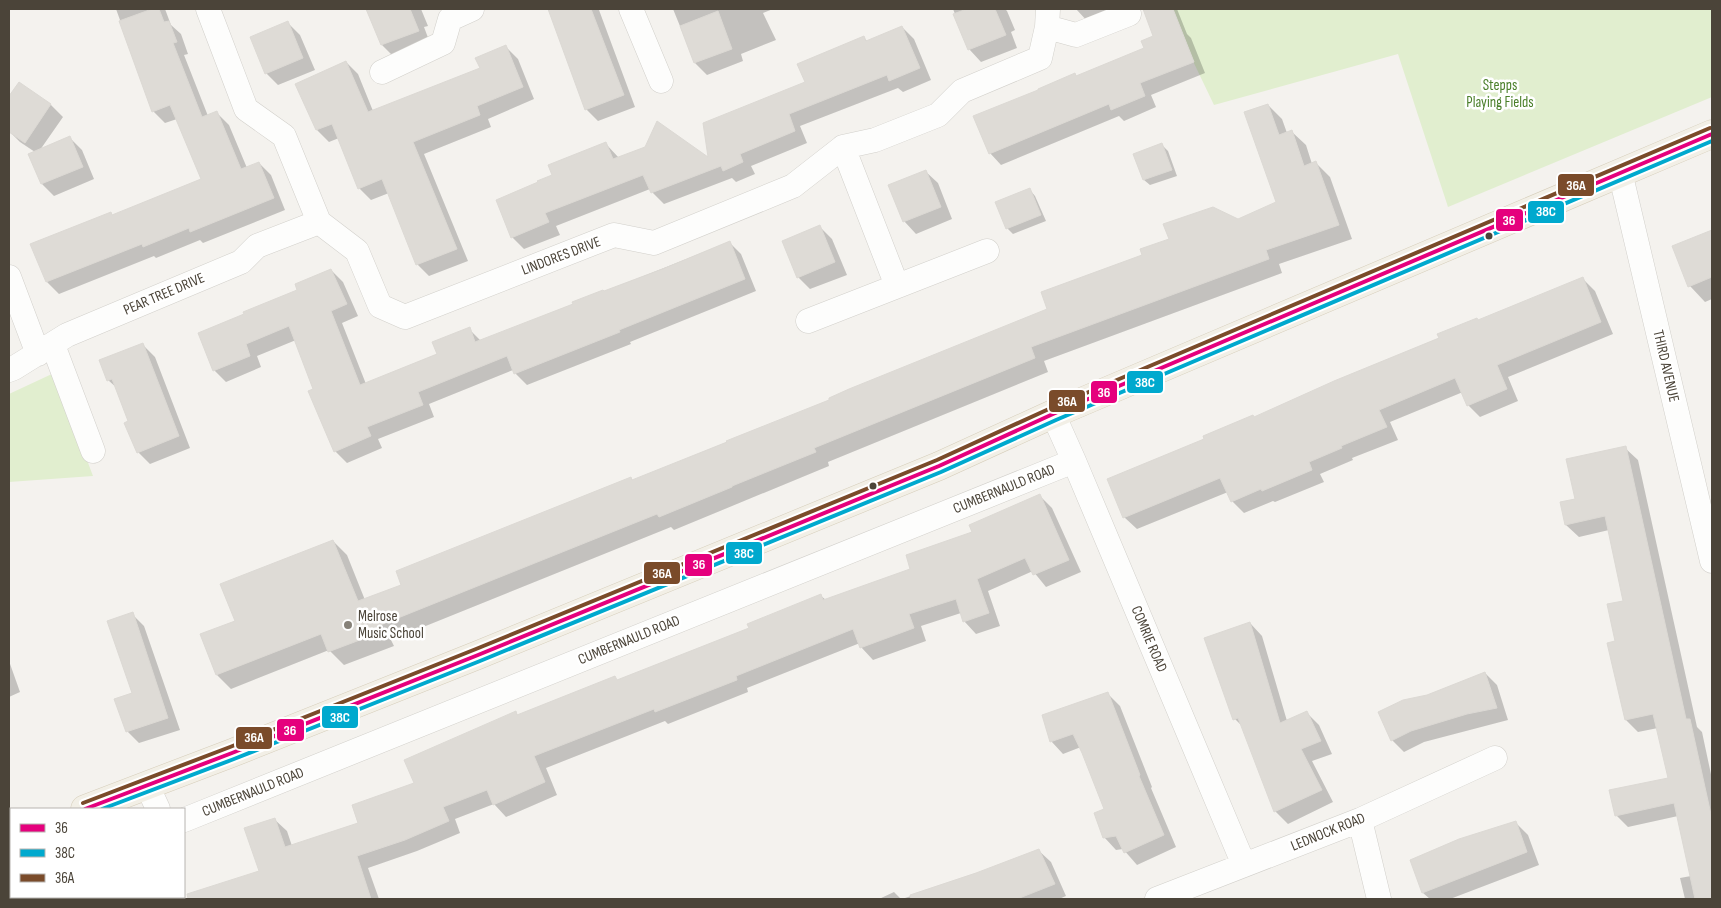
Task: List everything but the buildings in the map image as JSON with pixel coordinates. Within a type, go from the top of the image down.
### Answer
[{"type":"main road","points":[[91,808],[153,797],[232,753],[939,466],[1053,414],[1712,134]]},
{"type":"street","points":[[208,9],[246,109],[284,136],[319,222]]},
{"type":"street","points":[[382,72],[442,43],[450,19],[472,9]]},
{"type":"street","points":[[631,9],[661,81]]},
{"type":"street","points":[[1047,18],[1076,36],[1129,14]]},
{"type":"street","name":"LINDORES DRIVE","points":[[319,222],[357,250],[380,306],[405,317],[614,235],[654,243],[792,186],[842,147],[875,140],[938,115],[962,91],[1040,58],[1047,18]]},
{"type":"street","points":[[842,147],[897,286]]},
{"type":"street","name":"THIRD AVENUE","points":[[1620,172],[1712,561]]},
{"type":"street","name":"PEAR TREE DRIVE","points":[[9,370],[67,335],[241,262],[257,246],[319,222]]},
{"type":"street","points":[[808,321],[987,251]]},
{"type":"street","points":[[9,277],[46,349],[93,451]]},
{"type":"street","name":"COMRIE ROAD","points":[[1053,414],[1244,865]]},
{"type":"street","name":"CUMBERNAULD ROAD","points":[[185,820],[1074,461]]},
{"type":"street","name":"LEDNOCK ROAD","points":[[1157,899],[1360,820],[1495,758]]},
{"type":"street","points":[[1360,820],[1379,899]]},
{"type":"green space","name":"Stepps Playing Fields","points":[[1168,9],[1712,9],[1712,97],[1448,207],[1398,54],[1214,105]]},
{"type":"green space","points":[[54,373],[93,476],[9,482],[9,394]]},
{"type":"transit line","name":"36A","points":[[83,803],[476,649],[937,460],[1051,408],[1710,128]]},
{"type":"transit line","name":"36","points":[[88,808],[478,655],[939,466],[1053,414],[1712,134]]},
{"type":"transit line","name":"38C","points":[[105,808],[234,759],[480,661],[941,472],[1056,420],[1712,141]]},
{"type":"place","name":"Melrose Music School","points":[[348,625]]}]
